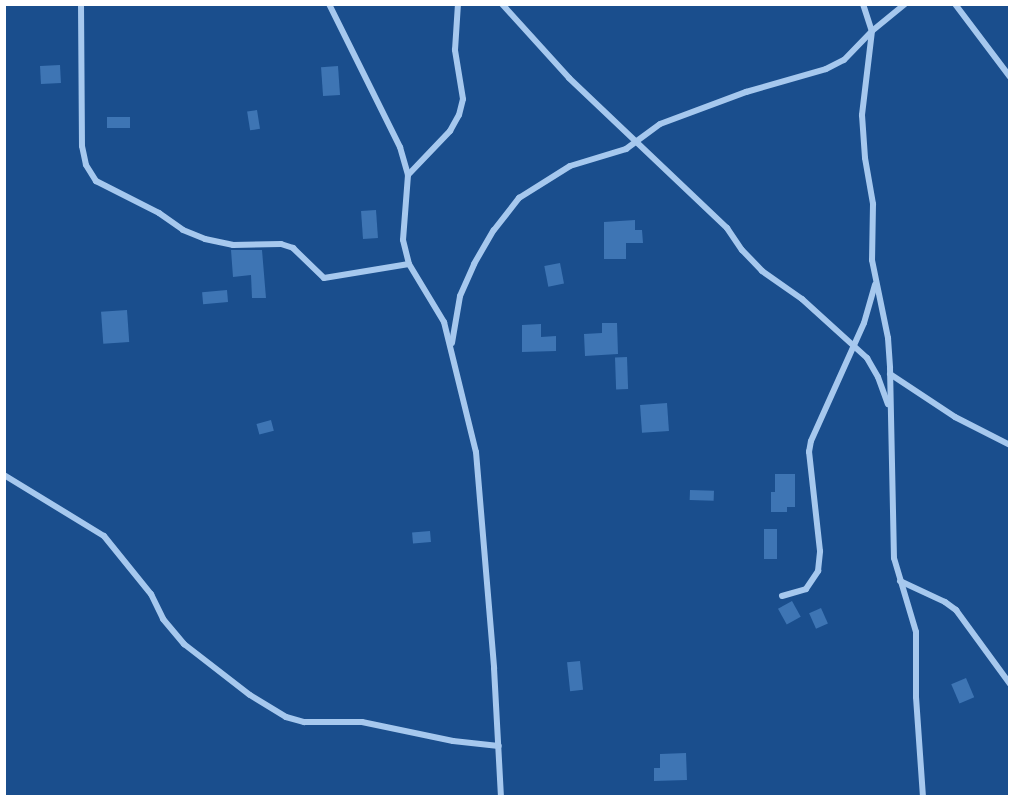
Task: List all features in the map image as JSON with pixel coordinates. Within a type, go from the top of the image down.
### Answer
[{"type":"street","points":[[81,4],[82,146],[86,165],[96,181],[159,213],[183,230],[205,239],[233,244],[281,244],[293,248],[324,278],[409,264]]},
{"type":"street","points":[[329,4],[400,147],[408,175],[403,240],[409,264],[436,306],[451,346],[476,452],[501,796]]},
{"type":"street","points":[[408,175],[450,131],[459,115],[463,99],[455,50],[458,4]]},
{"type":"street","points":[[502,4],[569,78],[727,228],[742,250],[762,271],[802,299],[867,357],[878,377],[890,410]]},
{"type":"street","points":[[863,4],[872,31],[862,115],[865,158],[873,204],[872,260],[888,338],[894,558],[916,632],[916,697],[923,796]]},
{"type":"street","points":[[451,346],[460,296],[474,264],[494,230],[519,198],[570,166],[626,149],[660,124],[746,92],[826,69],[844,60],[872,31],[905,4]]},
{"type":"street","points":[[955,4],[1010,76]]},
{"type":"street","points":[[782,596],[806,588],[818,571],[820,551],[809,452],[811,441],[854,346],[876,282]]},
{"type":"street","points":[[890,374],[955,417],[1010,446]]},
{"type":"street","points":[[4,475],[104,536],[151,594],[164,619],[184,644],[242,690],[286,717],[304,722],[362,722],[453,741],[499,746]]},
{"type":"street","points":[[900,581],[945,602],[956,610],[1010,684]]},
{"type":"building","points":[[60,65],[61,83],[41,84],[40,66]]},
{"type":"building","points":[[338,66],[340,95],[323,96],[321,67]]},
{"type":"building","points":[[257,110],[260,129],[250,130],[247,112]]},
{"type":"building","points":[[107,117],[130,117],[130,128],[107,128]]},
{"type":"building","points":[[376,210],[378,238],[363,239],[361,211]]},
{"type":"building","points":[[635,220],[635,230],[642,230],[643,243],[626,243],[626,259],[604,259],[604,222]]},
{"type":"building","points":[[231,250],[262,250],[266,298],[252,298],[251,275],[233,277]]},
{"type":"building","points":[[560,263],[564,284],[548,287],[544,266]]},
{"type":"building","points":[[227,290],[228,302],[203,304],[202,292]]},
{"type":"building","points":[[127,310],[129,342],[103,344],[101,312]]},
{"type":"building","points":[[602,323],[617,323],[618,354],[585,356],[584,334],[602,333]]},
{"type":"building","points":[[541,324],[541,337],[556,336],[556,351],[522,352],[522,325]]},
{"type":"building","points":[[615,357],[627,357],[628,389],[616,389]]},
{"type":"building","points":[[667,403],[669,431],[642,433],[640,405]]},
{"type":"building","points":[[271,420],[274,431],[259,435],[257,424]]},
{"type":"building","points":[[775,474],[795,474],[795,507],[787,507],[787,512],[771,512],[771,492],[775,492]]},
{"type":"building","points":[[690,490],[714,491],[714,501],[690,500]]},
{"type":"building","points":[[764,529],[777,529],[777,559],[764,559]]},
{"type":"building","points":[[430,531],[431,542],[413,544],[412,533]]},
{"type":"building","points":[[792,601],[801,617],[787,625],[778,609]]},
{"type":"building","points":[[821,608],[828,624],[816,629],[809,613]]},
{"type":"building","points":[[580,661],[583,690],[570,691],[567,662]]},
{"type":"building","points":[[966,678],[974,697],[959,704],[951,684]]},
{"type":"building","points":[[686,753],[687,780],[654,781],[654,768],[660,768],[660,754]]}]
